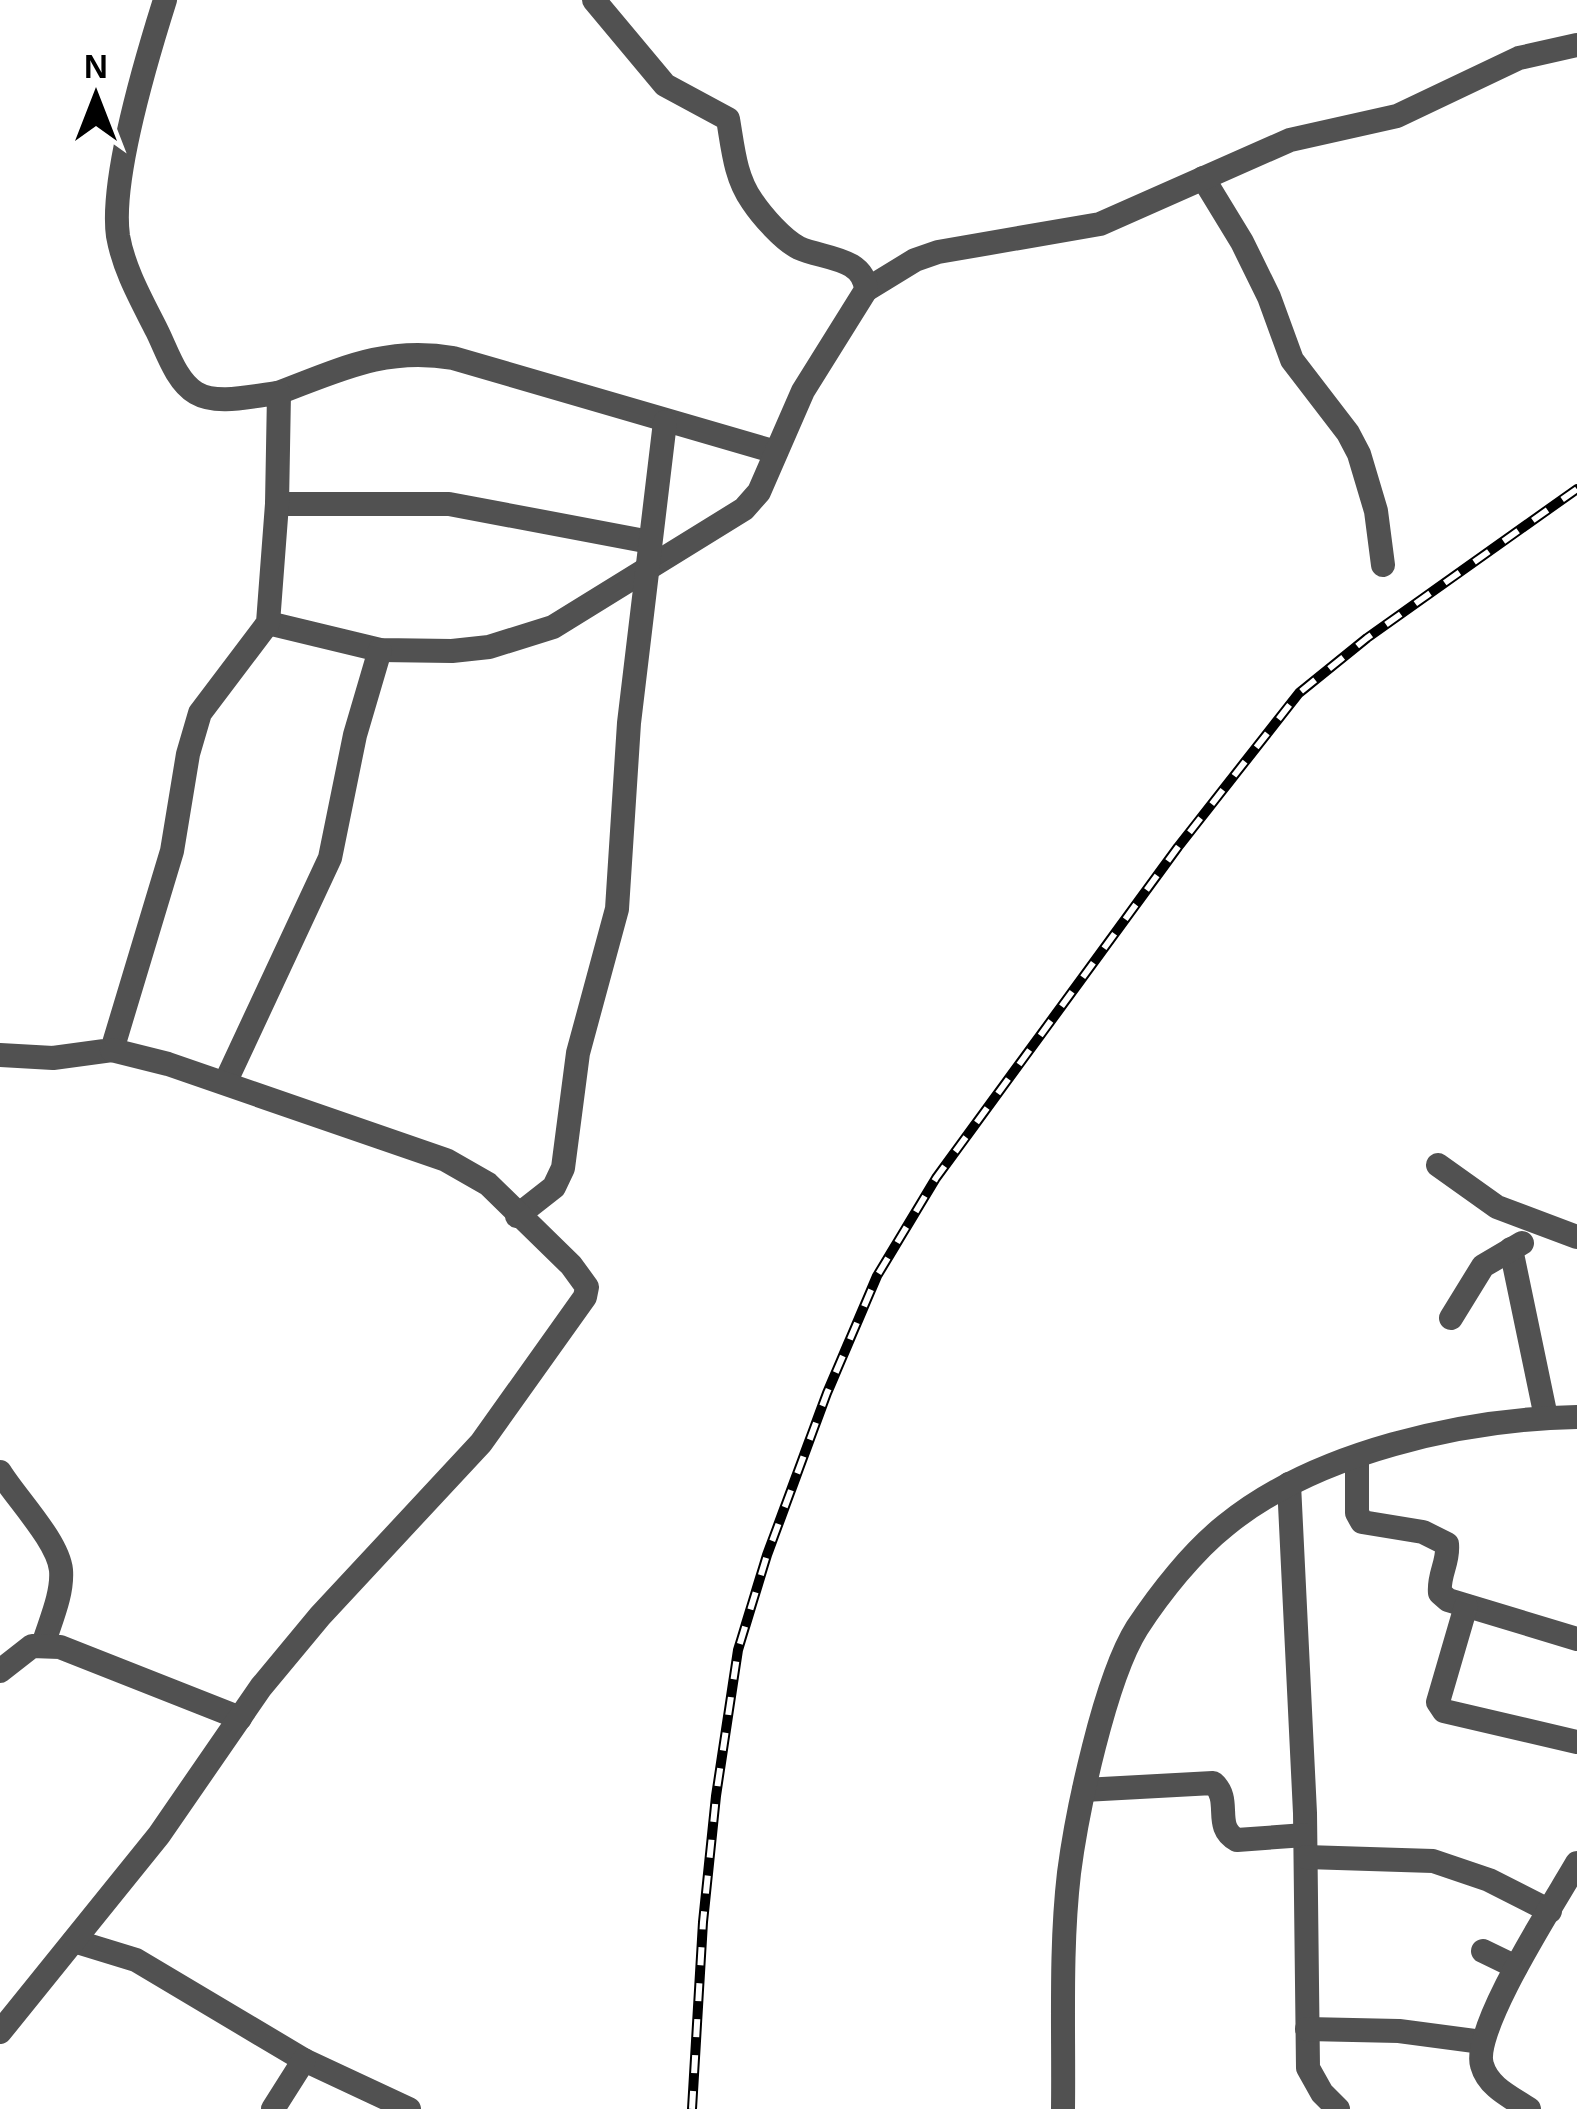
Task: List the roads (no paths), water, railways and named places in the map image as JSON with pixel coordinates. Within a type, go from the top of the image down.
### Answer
[{"type":"street","points":[[165,0],[143,67],[121,185],[118,235],[131,277],[178,375],[195,393],[215,399],[278,393],[386,355],[419,352],[776,452]]},
{"type":"street","points":[[594,0],[665,85],[728,119],[736,170],[752,203],[798,247],[854,266],[864,277],[866,290]]},
{"type":"street","points":[[268,622],[380,650],[452,651],[524,638],[553,627],[744,509],[759,492],[803,391],[866,290],[938,251],[1100,224],[1290,140],[1397,116],[1519,58],[1577,45]]},
{"type":"street","points":[[1202,178],[1252,263],[1292,360],[1359,454],[1376,511],[1383,565]]},
{"type":"street","points":[[112,1050],[172,851],[188,754],[200,713],[268,622],[277,505],[278,393]]},
{"type":"street","points":[[517,1216],[554,1186],[563,1168],[578,1053],[617,908],[629,723],[665,422]]},
{"type":"street","points":[[277,505],[449,504],[650,542]]},
{"type":"street","points":[[225,1083],[330,858],[355,735],[380,650]]},
{"type":"street","points":[[0,1055],[53,1058],[112,1050],[225,1083],[446,1160],[488,1184],[582,1276],[586,1287],[585,1297],[481,1443],[320,1616],[240,1718],[159,1835],[0,2032]]},
{"type":"street","points":[[1438,1165],[1497,1208],[1577,1237]]},
{"type":"street","points":[[1451,1318],[1483,1266],[1542,1226]]},
{"type":"street","points":[[1510,1250],[1546,1418]]},
{"type":"street","points":[[1063,2109],[1069,1875],[1084,1790],[1120,1664],[1137,1629],[1226,1525],[1288,1484],[1357,1458],[1506,1420],[1577,1417]]},
{"type":"street","points":[[1357,1458],[1357,1513],[1362,1522],[1439,1537],[1447,1544],[1449,1556],[1440,1593],[1466,1606],[1577,1639]]},
{"type":"street","points":[[0,1472],[57,1553],[59,1591],[44,1646]]},
{"type":"street","points":[[1288,1484],[1305,1846],[1308,2068],[1338,2109]]},
{"type":"street","points":[[1466,1606],[1440,1686],[1438,1702],[1444,1711],[1577,1742]]},
{"type":"street","points":[[0,1671],[32,1646],[60,1648],[240,1718]]},
{"type":"street","points":[[1084,1790],[1213,1783],[1223,1796],[1222,1825],[1229,1837],[1433,1862],[1489,1880],[1550,1911]]},
{"type":"street","points":[[1529,2109],[1487,2076],[1480,2062],[1482,2042],[1516,1967],[1577,1863]]},
{"type":"street","points":[[74,1941],[136,1960],[304,2060],[409,2109]]},
{"type":"street","points":[[1483,1951],[1516,1967]]},
{"type":"street","points":[[1306,2029],[1399,2031],[1482,2042]]},
{"type":"street","points":[[273,2109],[304,2060]]},
{"type":"railway","points":[[692,2109],[703,1922],[738,1650],[767,1555],[827,1393],[877,1276],[936,1178],[1178,847],[1299,693],[1367,638],[1577,489]]}]
